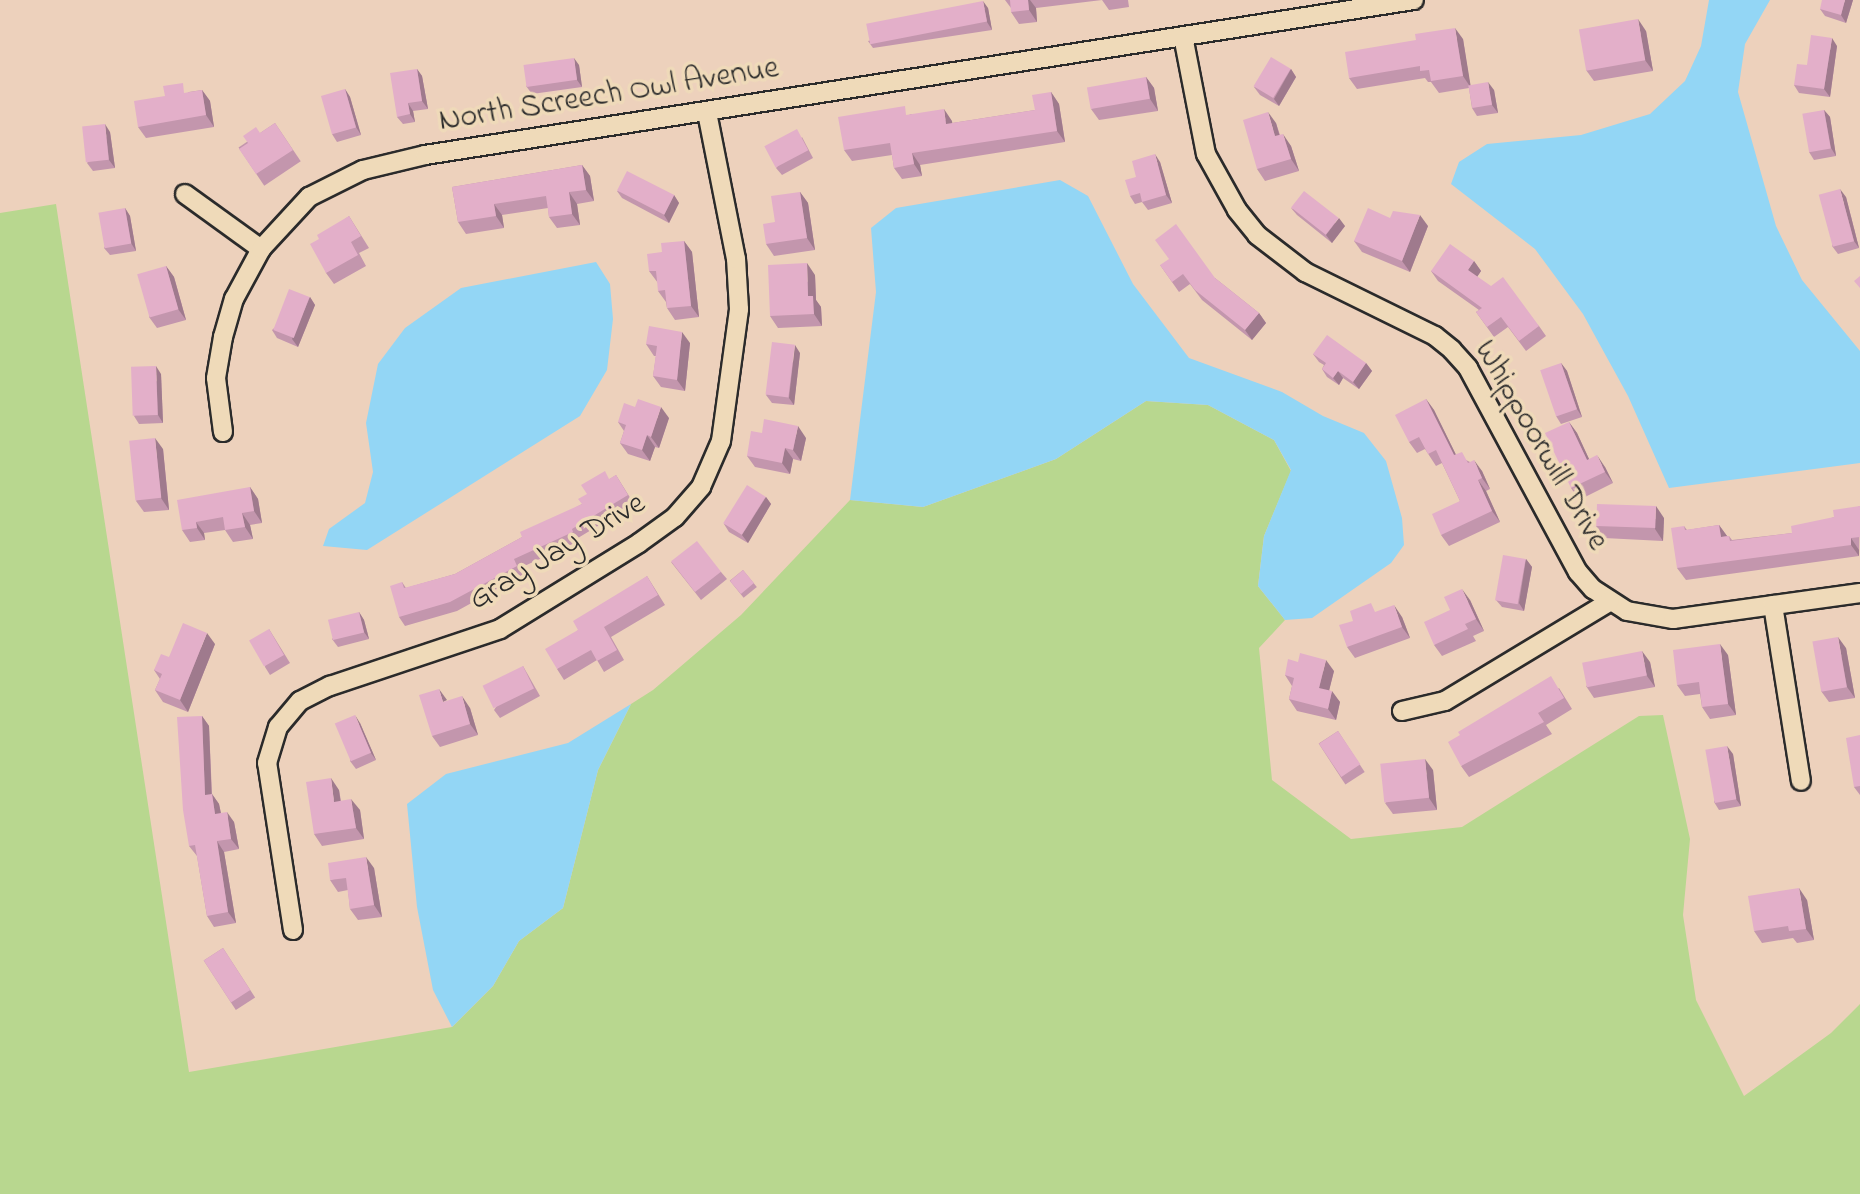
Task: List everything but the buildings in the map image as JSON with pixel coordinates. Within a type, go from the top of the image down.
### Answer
[{"type":"street","name":"North Screech Owl Avenue","points":[[223,432],[216,378],[234,299],[261,249],[309,197],[363,170],[425,155],[1414,0]]},
{"type":"street","name":"Whippoorwill Drive","points":[[1183,36],[1206,154],[1237,210],[1268,245],[1305,272],[1435,336],[1452,350],[1468,368],[1578,572],[1609,602],[1650,617],[1673,619],[1860,593]]},
{"type":"street","name":"Gray Jay Drive","points":[[293,930],[267,763],[278,727],[300,701],[330,686],[500,629],[639,543],[675,517],[701,487],[721,441],[739,309],[736,259],[707,112]]},
{"type":"street","points":[[185,194],[261,249]]},
{"type":"street","points":[[1402,711],[1445,701],[1609,602]]},
{"type":"street","points":[[1773,605],[1801,781]]},
{"type":"green space","points":[[56,204],[189,1072],[452,1027],[493,986],[519,941],[563,908],[598,770],[631,704],[653,690],[741,615],[850,500],[923,507],[1056,459],[1146,401],[1208,405],[1274,440],[1291,471],[1264,536],[1258,586],[1285,620],[1259,648],[1272,780],[1351,839],[1462,827],[1639,716],[1663,715],[1690,839],[1683,915],[1696,1000],[1744,1096],[1831,1033],[1860,1004],[1860,1194],[0,1194],[0,213]]},
{"type":"water","points":[[1709,0],[1770,0],[1745,44],[1738,92],[1776,226],[1802,280],[1860,351],[1860,463],[1669,488],[1628,396],[1583,314],[1535,249],[1451,184],[1459,162],[1487,144],[1581,135],[1650,114],[1685,81],[1701,46]]},
{"type":"water","points":[[1060,180],[1088,196],[1133,284],[1189,358],[1282,392],[1323,416],[1364,433],[1386,461],[1402,518],[1404,545],[1391,563],[1312,618],[1285,620],[1258,586],[1264,536],[1291,470],[1274,440],[1208,405],[1146,401],[1056,459],[923,507],[850,500],[876,292],[871,228],[896,208]]},
{"type":"water","points":[[596,262],[610,284],[613,319],[607,370],[580,416],[367,550],[323,546],[329,529],[365,503],[373,472],[366,423],[378,364],[405,328],[461,288]]},
{"type":"water","points":[[631,704],[598,770],[563,908],[519,941],[493,986],[452,1027],[433,990],[417,907],[407,804],[446,774],[568,743]]}]
